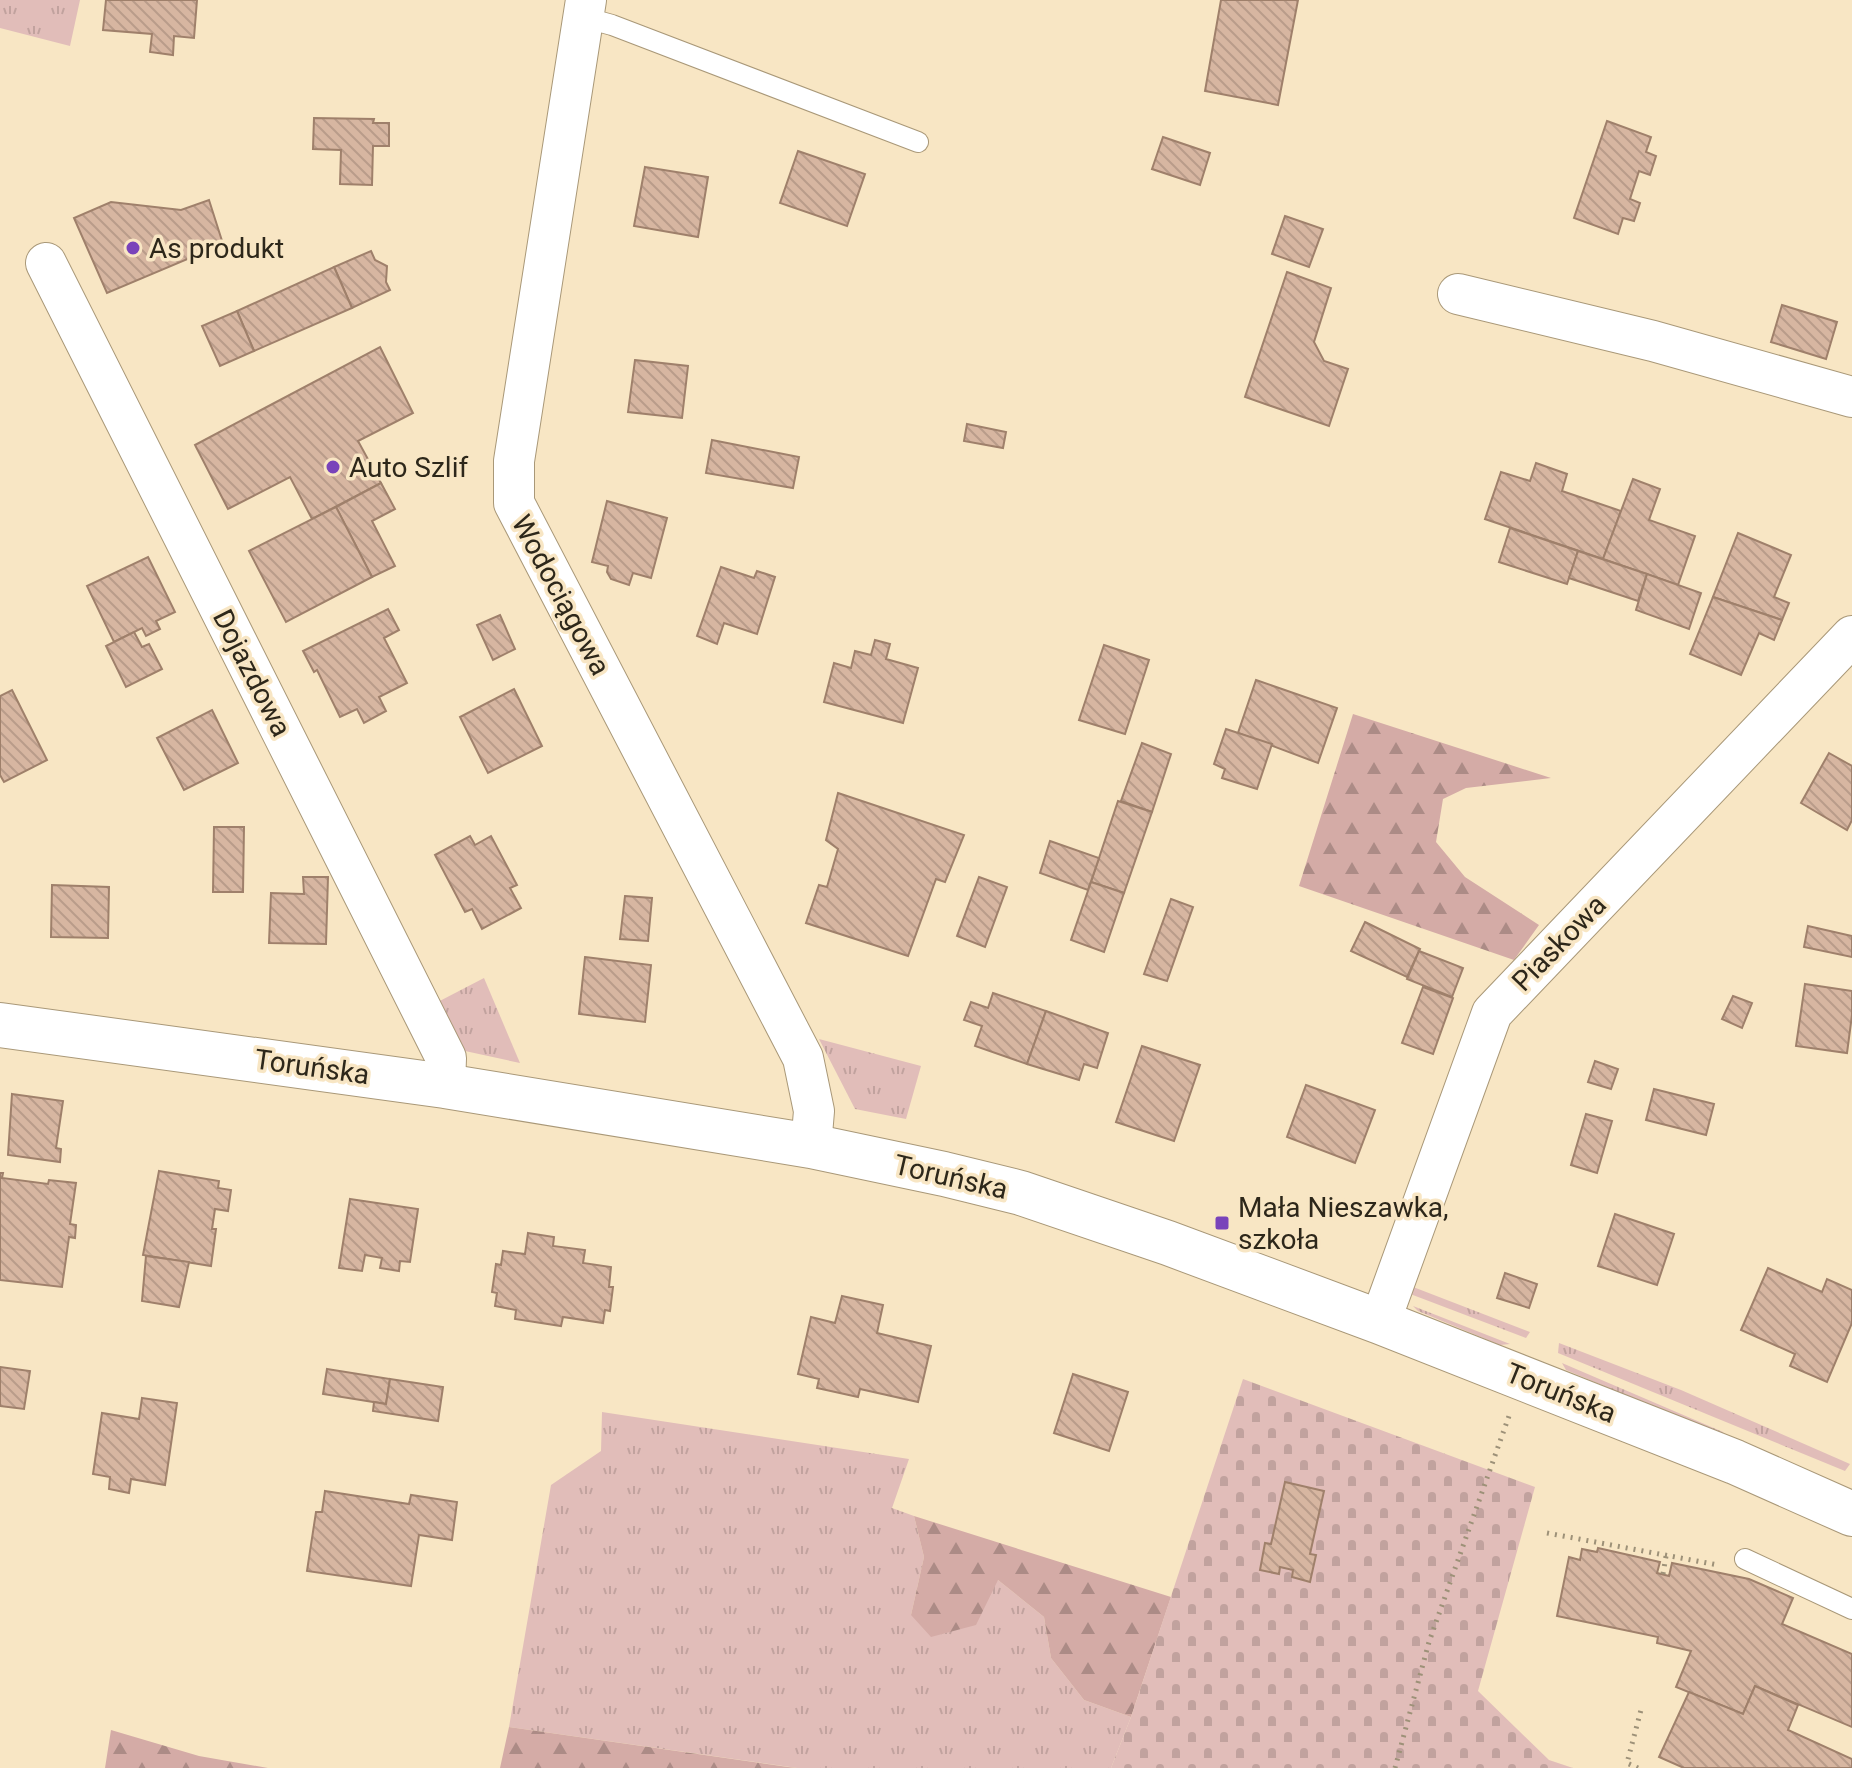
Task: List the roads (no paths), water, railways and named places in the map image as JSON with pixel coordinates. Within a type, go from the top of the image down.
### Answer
[{"type":"main road","name":"Toruńska","points":[[0,1025],[445,1086],[811,1146],[1021,1193],[1168,1243],[1380,1322],[1845,1506]]},
{"type":"street","name":"Wodociągowa","points":[[585,9],[514,461],[514,503],[803,1058],[814,1111],[811,1146]]},
{"type":"street","name":"Dojazdowa","points":[[46,263],[446,1058],[445,1086]]},
{"type":"street","points":[[1458,294],[1653,341],[1852,397]]},
{"type":"street","name":"Piaskowa","points":[[1380,1322],[1492,1013],[1852,636]]},
{"type":"lane","points":[[585,9],[612,25],[918,142]]},
{"type":"lane","points":[[1745,1559],[1852,1609]]},
{"type":"place","name":"As produkt","points":[[133,248]]},
{"type":"place","name":"Auto Szlif","points":[[333,467]]},
{"type":"place","name":"Mała Nieszawka, szkoła","points":[[1222,1223]]}]
